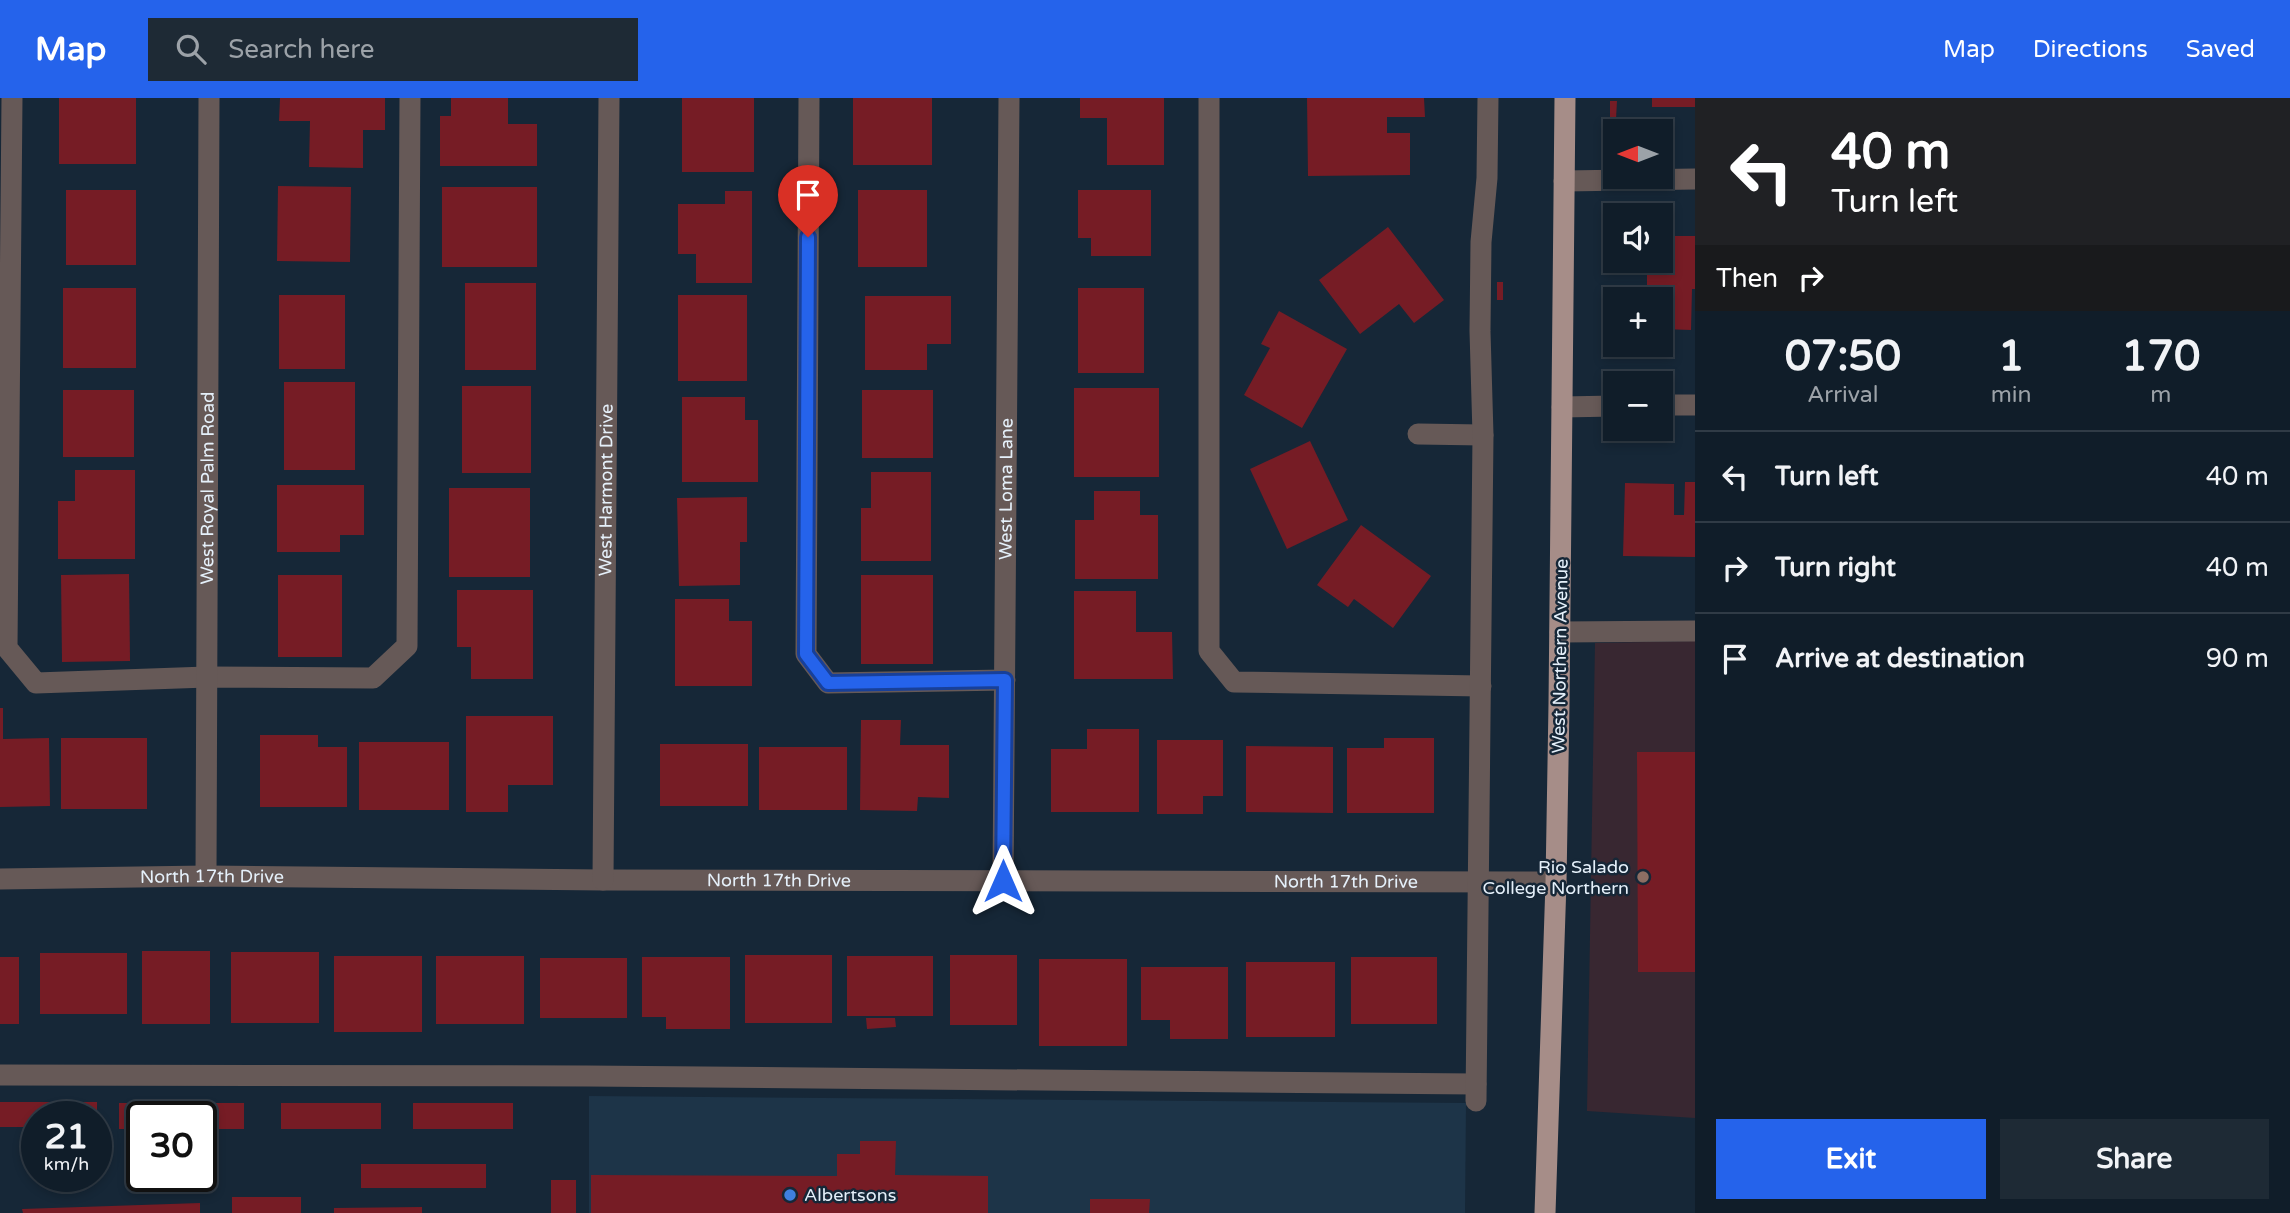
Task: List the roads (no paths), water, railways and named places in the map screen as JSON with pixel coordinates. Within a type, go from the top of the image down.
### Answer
[{"type":"main road","name":"West Northern Avenue","points":[[1545,1213],[1556,883],[1565,98]]},
{"type":"street","points":[[12,98],[8,648],[36,683],[207,677],[373,678],[407,646],[410,98]]},
{"type":"street","name":"West Royal Palm Road","points":[[206,876],[209,98]]},
{"type":"street","name":"West Harmont Drive","points":[[603,880],[609,98]]},
{"type":"street","points":[[809,98],[806,654],[828,683],[1005,680]]},
{"type":"street","name":"West Loma Lane","points":[[1003,881],[1009,98]]},
{"type":"street","points":[[1209,98],[1209,651],[1234,682],[1481,686]]},
{"type":"street","points":[[0,1076],[587,1076],[1476,1093],[1483,435],[1481,242],[1487,178],[1488,98]]},
{"type":"street","points":[[1564,181],[1695,180]]},
{"type":"street","points":[[1673,405],[1695,405]]},
{"type":"street","points":[[1562,407],[1603,406]]},
{"type":"street","points":[[1418,434],[1483,435]]},
{"type":"street","points":[[1560,632],[1695,631]]},
{"type":"street","name":"North 17th Drive","points":[[0,879],[206,876],[1556,883]]},
{"type":"place","name":"Rio Salado College Northern","points":[[1643,877]]},
{"type":"place","name":"Albertsons","points":[[790,1195]]}]
